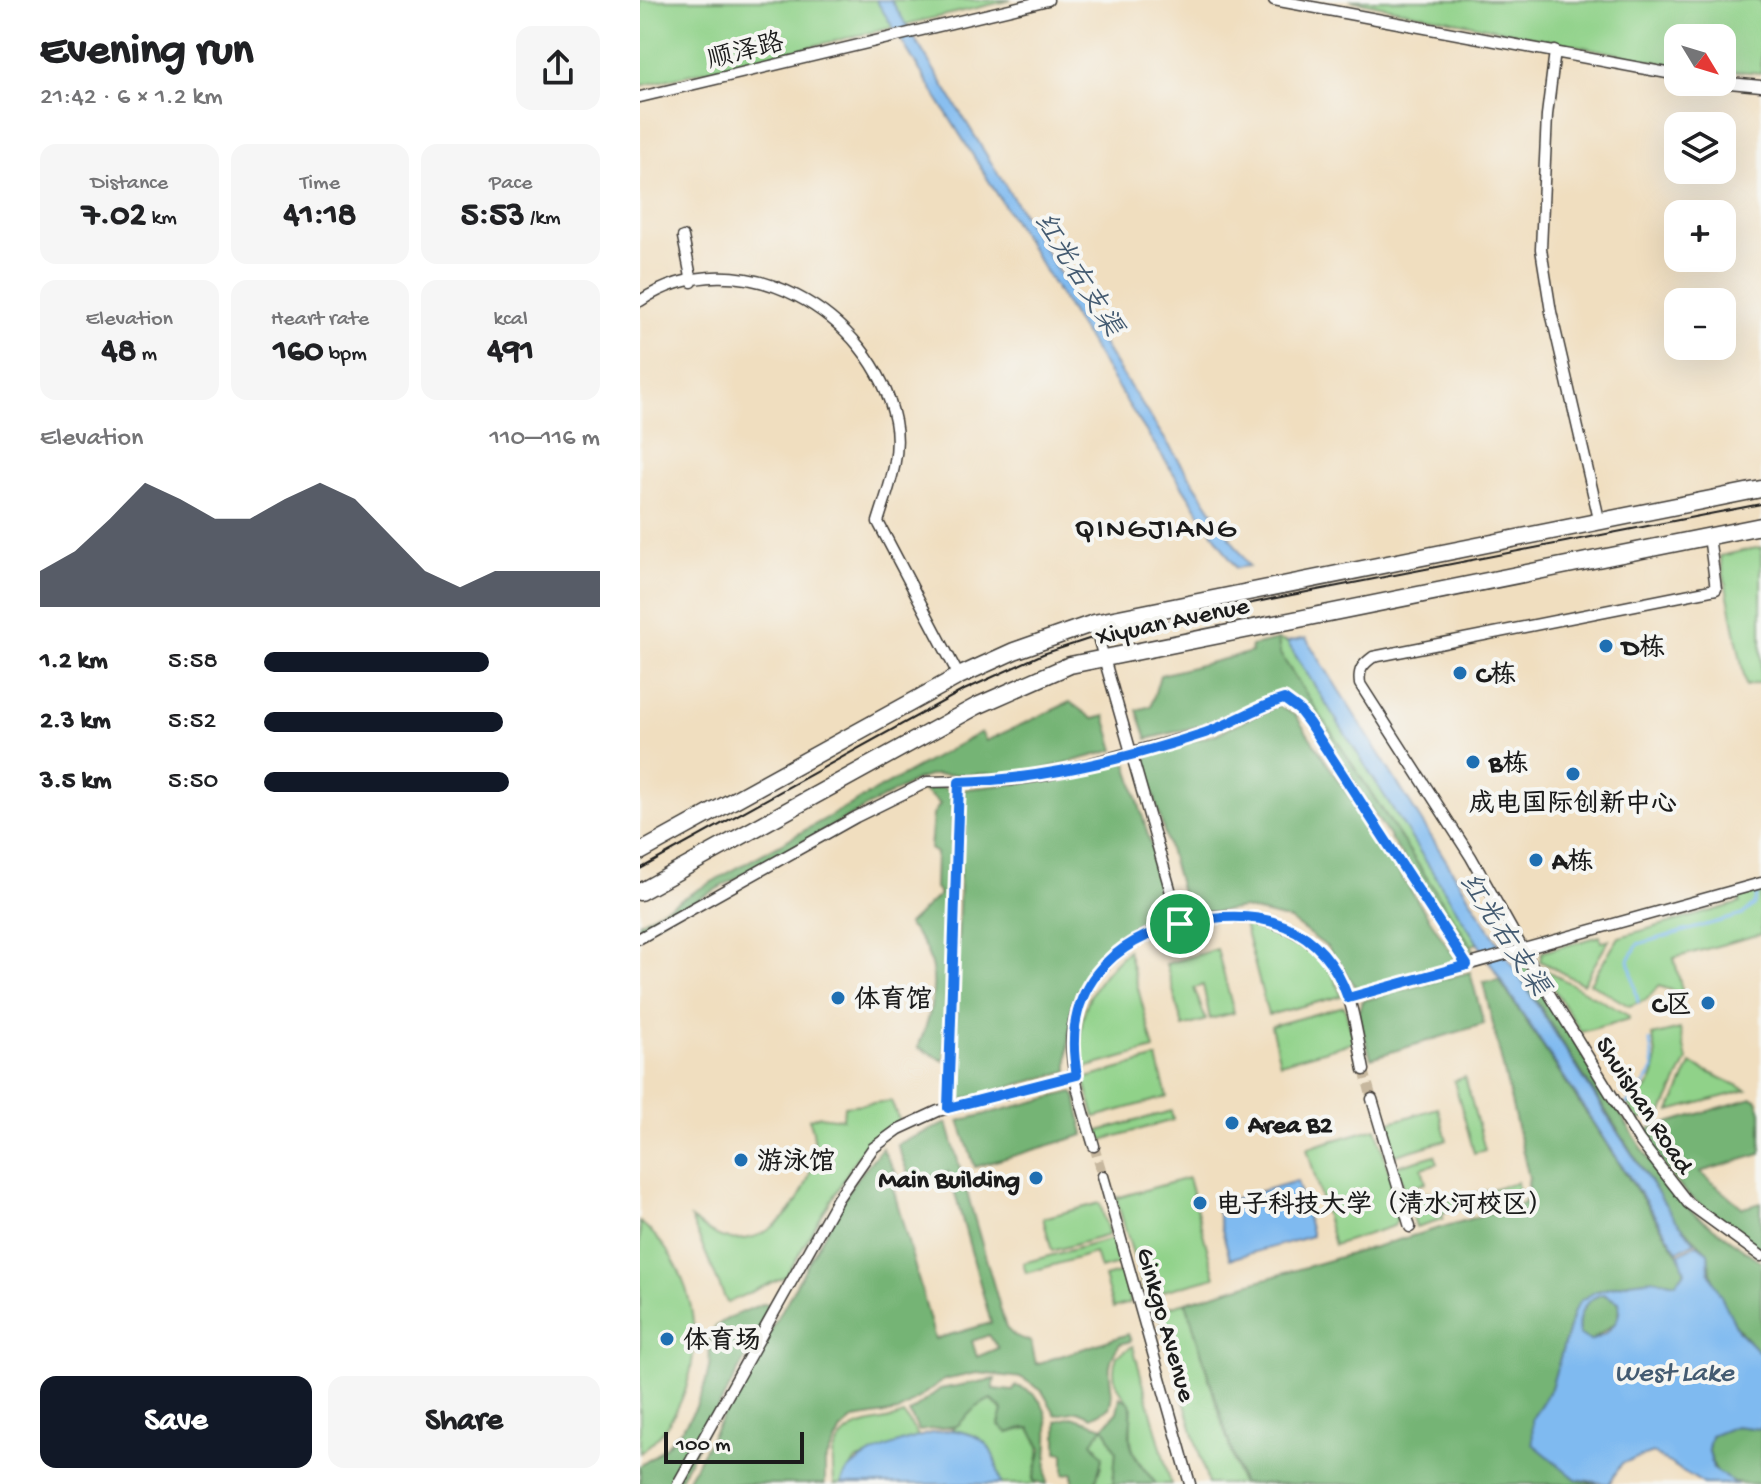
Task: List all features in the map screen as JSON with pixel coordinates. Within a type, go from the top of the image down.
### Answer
[{"type":"main road","name":"Xiyuan Avenue","points":[[640,852],[959,676],[1014,651],[1094,623],[1599,519],[1761,489]]},
{"type":"main road","name":"Xiyuan Avenue","points":[[640,892],[977,706],[1034,679],[1105,658],[1761,526]]},
{"type":"street","name":"顺泽路","points":[[640,97],[1048,0]]},
{"type":"street","points":[[1274,0],[1664,72]]},
{"type":"street","points":[[1555,51],[1547,115],[1541,249],[1557,339],[1599,519]]},
{"type":"street","points":[[1736,84],[1761,86]]},
{"type":"street","points":[[683,237],[692,282]]},
{"type":"street","points":[[640,301],[692,282],[716,278],[757,281],[794,293],[834,319],[874,362],[887,390],[896,424],[897,460],[878,522],[959,676]]},
{"type":"street","name":"Shuishan Road","points":[[1709,536],[1716,589],[1373,657],[1360,668],[1360,684],[1471,857],[1639,1140],[1688,1203],[1761,1256]]},
{"type":"street","points":[[1094,623],[1180,924]]},
{"type":"street","points":[[640,938],[927,782],[1047,775],[1207,732],[1284,699],[1292,703],[1309,723],[1467,965]]},
{"type":"street","points":[[948,1108],[959,782]]},
{"type":"street","points":[[1348,998],[1758,884]]},
{"type":"street","points":[[1094,1146],[1073,1055],[1074,1020],[1094,978],[1130,943],[1180,924],[1235,915],[1278,923],[1305,937],[1327,958],[1348,998],[1364,1070]]},
{"type":"street","points":[[678,1484],[849,1178],[873,1148],[899,1129],[948,1108],[1077,1075]]},
{"type":"street","points":[[1372,1099],[1410,1227]]},
{"type":"street","name":"Ginkgo Avenue","points":[[1103,1176],[1190,1484]]},
{"type":"green space","points":[[640,0],[1011,0],[640,86]]},
{"type":"green space","points":[[1350,0],[1761,0],[1761,73],[1736,71],[1736,24],[1664,24],[1664,63]]},
{"type":"green space","points":[[1761,547],[1761,682],[1746,686],[1720,556]]},
{"type":"green space","points":[[1278,640],[1287,642],[1479,943],[1471,945],[1280,654]]},
{"type":"green space","points":[[1278,640],[1280,654],[1474,950],[1465,952],[1306,710],[1288,694],[1279,694],[1207,724],[1147,739],[1137,710],[1151,706],[1160,675],[1252,652],[1251,646]]},
{"type":"green space","points":[[1070,702],[1093,719],[1105,716],[1115,750],[1028,773],[932,775],[916,780],[640,931],[640,922],[981,732],[986,741]]},
{"type":"green space","points":[[1277,705],[1296,716],[1455,957],[1453,963],[1358,990],[1327,947],[1290,920],[1243,908],[1198,915],[1186,910],[1144,760],[1151,753],[1216,734]]},
{"type":"green space","points":[[1118,762],[1127,763],[1170,911],[1167,919],[1118,945],[1088,976],[1078,994],[1072,1016],[1068,1071],[958,1101],[954,1096],[962,795],[966,789],[1072,777]]},
{"type":"green space","points":[[947,789],[953,801],[944,1061],[918,1047],[929,1015],[933,983],[927,952],[907,925],[940,894],[935,888],[936,853],[930,849],[933,815],[940,804],[923,790]]},
{"type":"green space","points":[[1761,891],[1761,934],[1674,958],[1683,994],[1659,986],[1646,1000],[1629,1006],[1590,983],[1619,937],[1740,903],[1739,897]]},
{"type":"green space","points":[[1243,920],[1275,929],[1304,943],[1326,965],[1341,996],[1268,1015]]},
{"type":"green space","points":[[1600,936],[1601,942],[1609,940],[1583,984],[1540,961],[1542,952]]},
{"type":"green space","points":[[1217,949],[1234,1013],[1210,1019],[1203,985],[1194,988],[1206,1020],[1183,1027],[1166,964]]},
{"type":"green space","points":[[1128,950],[1154,1049],[1081,1069],[1081,1032],[1087,1003],[1102,977]]},
{"type":"green space","points":[[1525,964],[1668,1189],[1692,1212],[1761,1262],[1761,1354],[1725,1308],[1713,1280],[1708,1252],[1674,1219],[1515,967]]},
{"type":"green space","points":[[1539,966],[1629,1016],[1629,1019],[1581,1032]]},
{"type":"green space","points":[[1470,972],[1484,1024],[1371,1058],[1358,1013],[1362,1001]]},
{"type":"green space","points":[[1499,980],[1685,1264],[1683,1279],[1676,1283],[1654,1279],[1629,1282],[1595,1292],[1574,1311],[1551,1388],[1532,1419],[1576,1479],[1598,1484],[1242,1484],[1186,1302],[1525,1203],[1529,1178],[1483,982]]},
{"type":"green space","points":[[1344,1006],[1355,1042],[1280,1063],[1271,1026]]},
{"type":"green space","points":[[1680,1029],[1687,1060],[1662,1114],[1638,1120],[1628,1105],[1645,1091],[1654,1075],[1656,1057],[1652,1036]]},
{"type":"green space","points":[[1157,1058],[1167,1097],[1095,1117],[1084,1079]]},
{"type":"green space","points":[[1691,1064],[1747,1090],[1670,1111]]},
{"type":"green space","points":[[1465,1077],[1485,1150],[1474,1153],[1454,1081]]},
{"type":"green space","points":[[1072,1092],[1076,1096],[1084,1135],[975,1167],[959,1121]]},
{"type":"green space","points":[[1752,1098],[1757,1100],[1761,1112],[1761,1154],[1700,1172],[1743,1208],[1761,1203],[1761,1250],[1689,1196],[1672,1178],[1644,1135],[1651,1128]]},
{"type":"green space","points":[[891,1101],[900,1122],[860,1152],[786,1276],[727,1303],[691,1219],[713,1234],[729,1239],[749,1238],[768,1230],[798,1200],[808,1180],[814,1138],[809,1119],[819,1116],[843,1119],[844,1106]]},
{"type":"green space","points":[[1438,1108],[1447,1140],[1393,1156],[1384,1124]]},
{"type":"green space","points":[[1171,1111],[1173,1120],[1099,1141],[1096,1132]]},
{"type":"green space","points":[[947,1123],[1006,1328],[1013,1335],[1031,1342],[1036,1364],[1128,1334],[1131,1341],[1120,1344],[1111,1362],[1109,1408],[1092,1417],[1078,1411],[1056,1415],[1042,1391],[1022,1378],[977,1373],[944,1380],[898,1412],[854,1419],[841,1430],[825,1462],[825,1484],[685,1484],[853,1183],[882,1148],[902,1185],[893,1188],[935,1339],[991,1323],[949,1172],[911,1182],[897,1144]],"holes":[[[989,1335],[998,1348],[977,1357],[972,1341]]]},
{"type":"green space","points":[[1376,1128],[1401,1211],[1394,1226],[1334,1245],[1307,1148]]},
{"type":"green space","points":[[1435,1155],[1438,1163],[1422,1168],[1426,1183],[1404,1189],[1397,1166]]},
{"type":"green space","points":[[1188,1178],[1215,1277],[1149,1295],[1144,1291],[1116,1198]]},
{"type":"green space","points":[[1517,1182],[1518,1191],[1442,1213],[1443,1219],[1416,1227],[1407,1199],[1429,1192],[1433,1205]]},
{"type":"green space","points":[[1100,1203],[1109,1235],[1052,1251],[1043,1218]]},
{"type":"green space","name":"体育场","points":[[640,1222],[663,1246],[680,1274],[690,1305],[694,1338],[691,1370],[681,1401],[664,1429],[640,1453]]},
{"type":"green space","points":[[1112,1239],[1119,1264],[1100,1269],[1095,1253],[1026,1273],[1023,1263]]},
{"type":"green space","points":[[1122,1272],[1130,1303],[1113,1308],[1104,1277]]},
{"type":"green space","points":[[1603,1294],[1619,1302],[1618,1321],[1590,1341],[1579,1334],[1581,1314],[1591,1299]]},
{"type":"green space","points":[[1186,1302],[1242,1484],[1208,1484],[1158,1310]]},
{"type":"green space","points":[[762,1304],[774,1305],[677,1484],[640,1484],[640,1466],[676,1436],[694,1411],[706,1383],[713,1330],[729,1318]]},
{"type":"green space","points":[[1133,1346],[1171,1484],[1156,1484],[1131,1443],[1132,1408],[1117,1384],[1114,1371],[1117,1356]]},
{"type":"green space","points":[[995,1379],[993,1389],[1013,1391],[1016,1386],[1041,1402],[1048,1427],[1047,1484],[1033,1481],[1042,1449],[1030,1428],[1008,1433],[999,1425],[1003,1410],[991,1399],[976,1407],[957,1426],[919,1431],[909,1413],[940,1389]]},
{"type":"green space","points":[[1120,1397],[1130,1403],[1132,1450],[1156,1484],[1113,1484],[1116,1451],[1104,1427],[1117,1412]]},
{"type":"green space","points":[[990,1399],[1003,1411],[999,1424],[1008,1433],[1029,1428],[1038,1441],[1033,1480],[1036,1484],[1001,1484],[987,1445],[974,1435],[951,1430],[976,1407]]},
{"type":"green space","points":[[904,1415],[919,1437],[855,1461],[842,1484],[834,1484],[833,1455],[846,1433],[863,1425]]},
{"type":"green space","points":[[1072,1417],[1104,1427],[1092,1442],[1103,1456],[1095,1484],[1073,1484],[1073,1473],[1064,1474],[1064,1453],[1057,1452],[1057,1421]]},
{"type":"green space","points":[[1735,1426],[1761,1429],[1761,1484],[1728,1480],[1713,1464],[1709,1447],[1711,1436]]},
{"type":"green space","points":[[1104,1427],[1116,1451],[1113,1484],[1095,1484],[1101,1466],[1098,1447],[1091,1442]]},
{"type":"water","points":[[876,0],[891,0],[1119,370],[1249,566],[1236,568],[1128,404]]},
{"type":"water","points":[[1306,638],[1614,1127],[1674,1218],[1695,1242],[1678,1251],[1515,1002],[1287,642]]},
{"type":"water","points":[[1297,1181],[1312,1236],[1230,1259],[1215,1204]]},
{"type":"water","name":"West Lake","points":[[1697,1244],[1708,1252],[1709,1272],[1739,1332],[1761,1354],[1761,1429],[1735,1426],[1711,1436],[1708,1448],[1713,1469],[1736,1484],[1704,1484],[1653,1453],[1622,1463],[1609,1484],[1576,1479],[1533,1444],[1532,1419],[1551,1388],[1574,1311],[1580,1301],[1595,1292],[1630,1282],[1654,1279],[1676,1283],[1685,1272],[1679,1254]],"holes":[[[1603,1294],[1619,1302],[1613,1327],[1590,1341],[1579,1334],[1581,1314],[1591,1299]]]},
{"type":"water","points":[[951,1430],[974,1435],[987,1445],[1001,1484],[842,1484],[846,1473],[871,1455],[906,1440]]},
{"type":"waterway","points":[[1638,1002],[1629,960],[1638,944],[1742,915],[1754,905],[1759,887]]},
{"type":"waterway","points":[[1626,1104],[1636,1097],[1654,1069],[1650,1041]]},
{"type":"tunnel","points":[[1364,1070],[1372,1099]]},
{"type":"tunnel","points":[[1094,1146],[1103,1176]]},
{"type":"tram line","points":[[640,869],[962,691],[1043,654],[1098,636],[1271,599],[1761,504]]},
{"type":"place","name":"D栋","points":[[1606,646]]},
{"type":"place","name":"C栋","points":[[1460,673]]},
{"type":"place","name":"B栋","points":[[1473,762]]},
{"type":"place","name":"成电国际创新中心","points":[[1573,774]]},
{"type":"place","name":"A栋","points":[[1536,860]]},
{"type":"place","name":"体育馆","points":[[838,998]]},
{"type":"place","name":"C区","points":[[1708,1003]]},
{"type":"place","name":"Area B2","points":[[1232,1123]]},
{"type":"place","name":"游泳馆","points":[[741,1160]]},
{"type":"place","name":"Main Building","points":[[1036,1178]]},
{"type":"place","name":"电子科技大学（清水河校区）","points":[[1200,1203]]},
{"type":"place","name":"体育场","points":[[667,1339]]},
{"type":"district","name":"QINGJIANG","points":[[1156,527]]},
{"type":"route","points":[[1284,699],[1292,703],[1309,723],[1467,965],[1348,998],[1342,980],[1327,958],[1292,929],[1252,916],[1235,915],[1180,924],[1130,943],[1094,978],[1084,993],[1074,1020],[1073,1055],[1077,1075],[948,1108],[959,782],[1011,780],[1093,764],[1207,732],[1284,699]]},
{"type":"water label","name":"红光右支渠","points":[[1080,273]]},
{"type":"water label","name":"红光右支渠","points":[[1506,933]]}]
